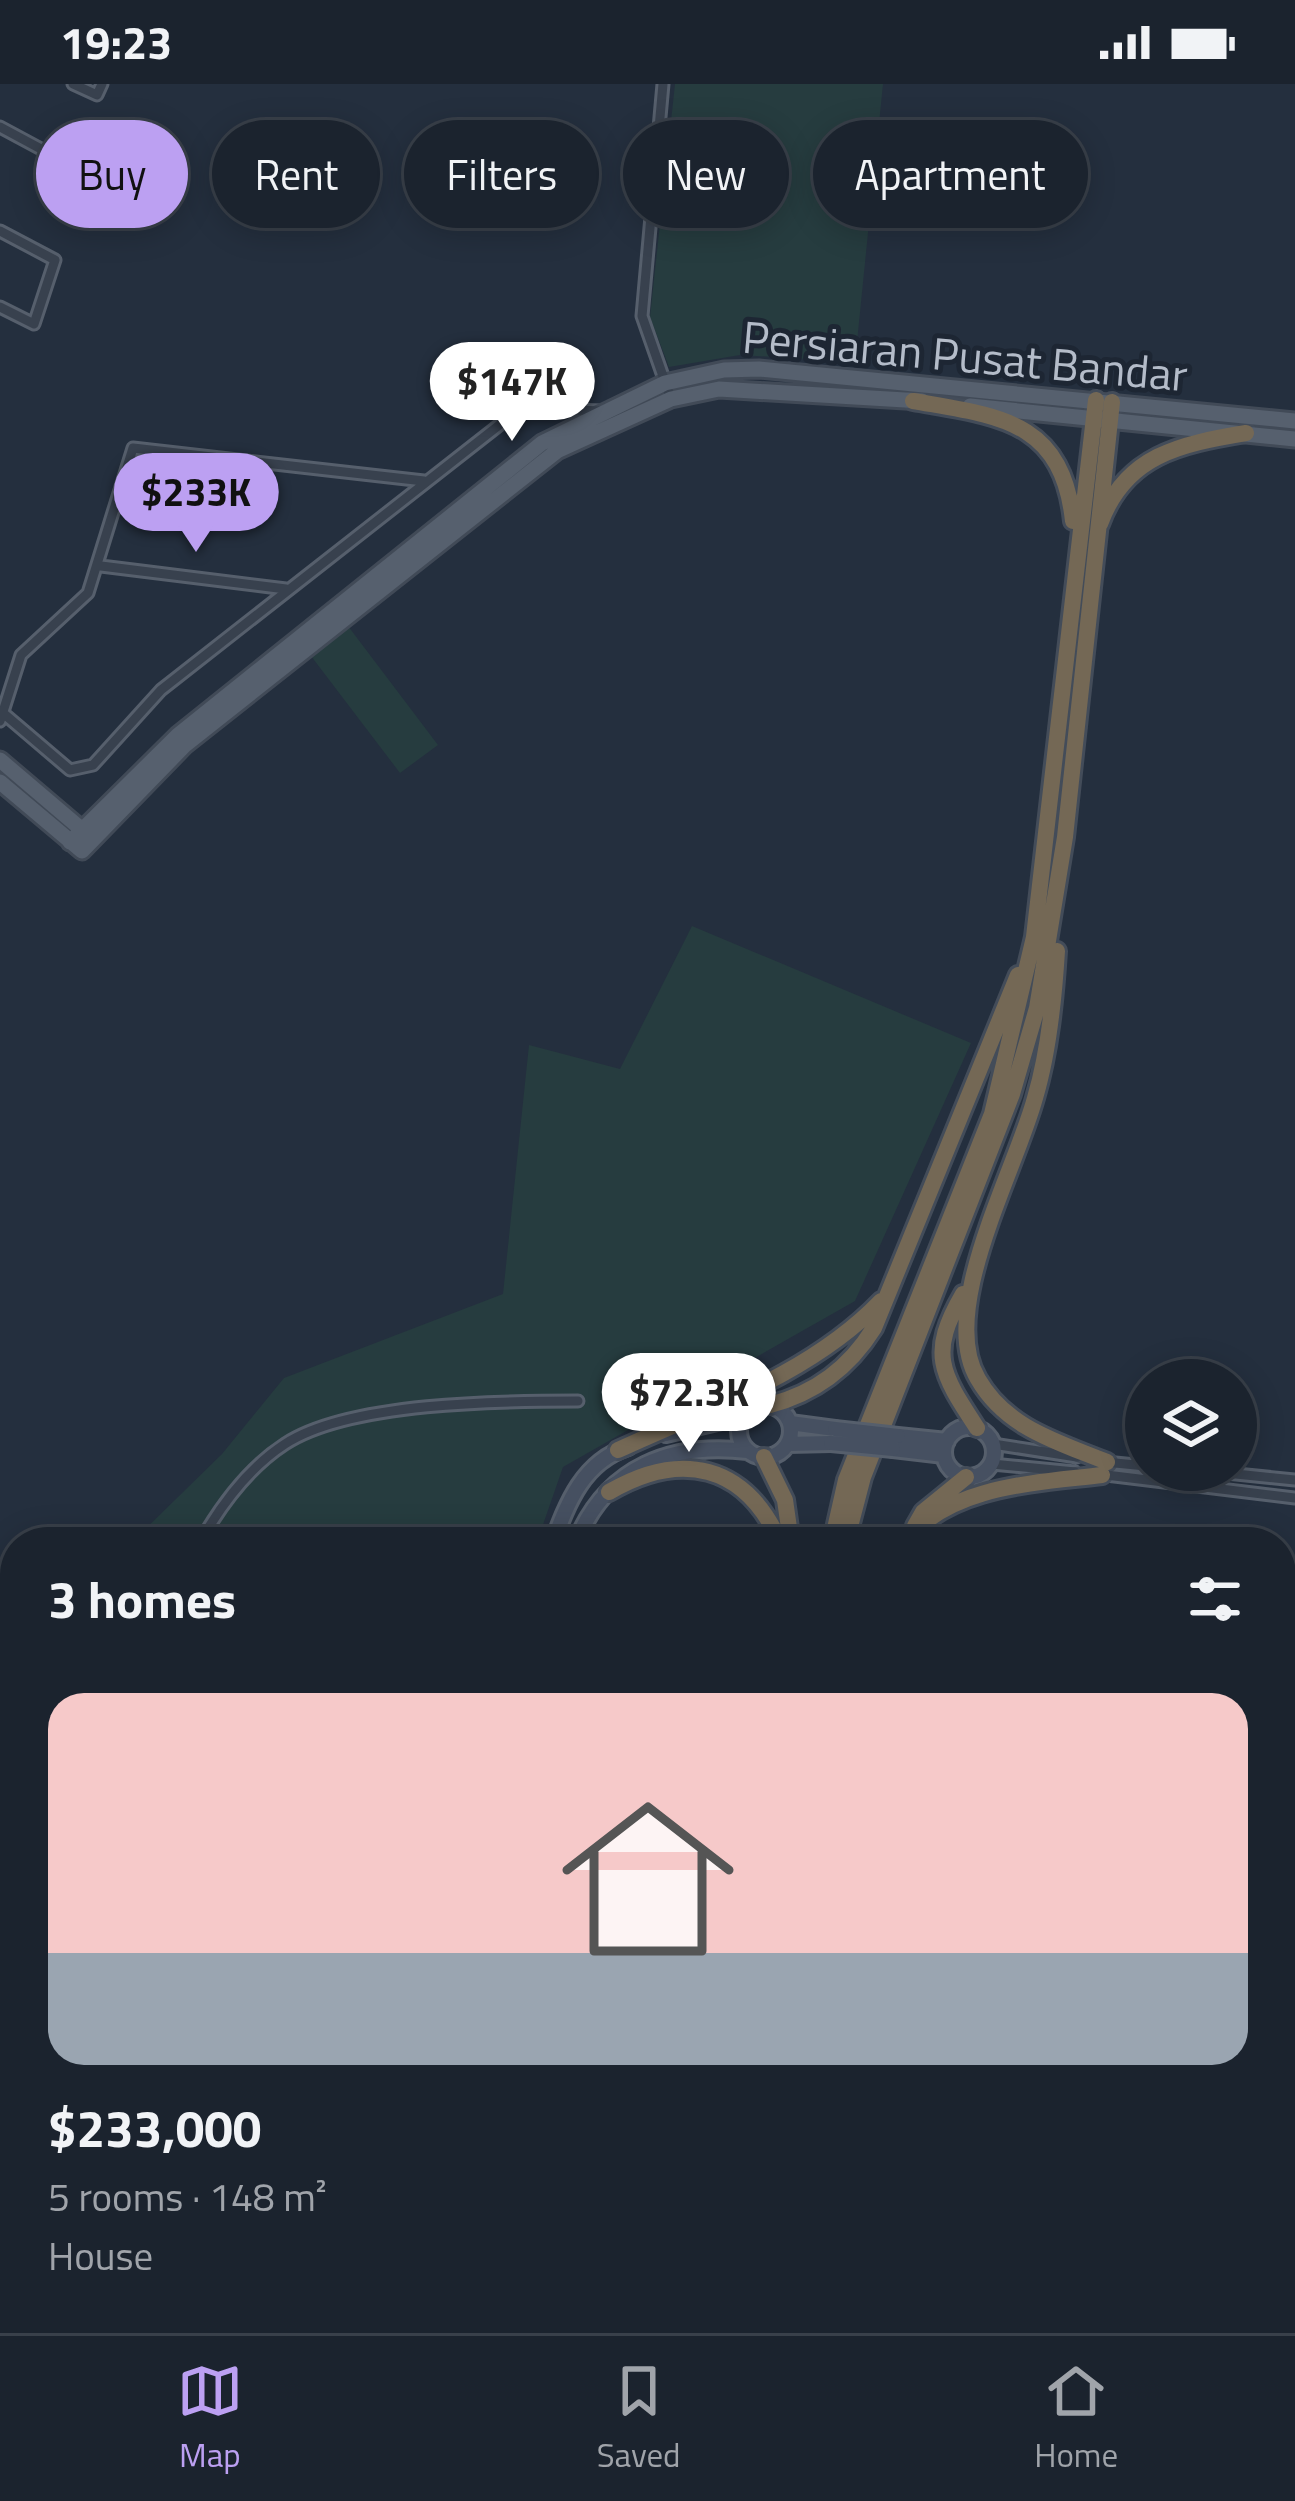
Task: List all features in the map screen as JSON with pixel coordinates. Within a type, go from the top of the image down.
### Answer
[{"type":"highway","points":[[913,400],[999,416],[1041,442],[1068,482],[1084,553],[1045,1063],[963,1318],[965,1351],[991,1399],[1027,1429],[1105,1468]]},
{"type":"highway","points":[[836,1527],[867,1421],[992,1114],[1034,937],[1103,409]]},
{"type":"highway","points":[[1084,553],[1115,492],[1143,461],[1177,444],[1246,433]]},
{"type":"highway","points":[[850,1527],[862,1477],[1012,1094],[1037,1008],[1065,837]]},
{"type":"highway","points":[[770,1405],[794,1399],[840,1372],[874,1328],[1034,937]]},
{"type":"highway","points":[[973,1277],[945,1325],[940,1351],[947,1381],[977,1428]]},
{"type":"highway","points":[[618,1450],[808,1359],[847,1336],[890,1292]]},
{"type":"highway","points":[[756,1454],[785,1500],[789,1527]]},
{"type":"highway","points":[[609,1492],[664,1468],[713,1473],[756,1500],[771,1527]]},
{"type":"highway","points":[[924,1527],[959,1503],[992,1491],[1105,1468]]},
{"type":"highway","points":[[913,1527],[922,1512],[966,1478]]},
{"type":"main road","name":"Persiaran Pusat Bandar","points":[[82,841],[178,735],[542,443],[601,411],[724,370],[1103,409],[1295,439]]},
{"type":"main road","name":"Persiaran Pusat Bandar","points":[[82,841],[185,745],[499,495],[557,451],[668,391],[742,387],[1295,421]]},
{"type":"main road","points":[[0,760],[82,841]]},
{"type":"main road","points":[[0,782],[82,841]]},
{"type":"main road","points":[[559,1527],[573,1490],[618,1450],[770,1405],[790,1423],[833,1436],[945,1448]]},
{"type":"main road","points":[[743,1416],[739,1430],[756,1454]]},
{"type":"main road","points":[[788,1444],[790,1423]]},
{"type":"main road","points":[[977,1428],[993,1444],[992,1464],[981,1475],[966,1478],[951,1470],[945,1448],[959,1429],[977,1428]]},
{"type":"main road","points":[[586,1527],[609,1492],[650,1457],[708,1446],[756,1454],[833,1436]]},
{"type":"street","points":[[73,84],[97,95],[102,84]]},
{"type":"street","points":[[663,84],[642,316],[668,391]]},
{"type":"street","points":[[0,127],[36,146]]},
{"type":"street","points":[[0,231],[55,260],[34,324],[0,307]]},
{"type":"street","points":[[424,481],[133,448],[101,566],[88,593],[25,649],[1,716],[70,770],[82,770],[161,690],[521,408],[541,405],[601,411]]},
{"type":"street","points":[[101,566],[286,589]]},
{"type":"street","points":[[209,1527],[221,1505],[289,1441],[394,1412],[498,1401],[578,1401]]},
{"type":"street","points":[[993,1444],[1105,1468],[1295,1498]]},
{"type":"street","points":[[992,1464],[1125,1467]]},
{"type":"street","points":[[1257,1476],[1295,1480]]},
{"type":"green space","points":[[675,84],[883,84],[879,120],[813,120],[813,228],[868,228],[855,362],[740,355],[669,367],[650,317],[660,228],[789,228],[789,120],[671,120]]},
{"type":"green space","points":[[348,626],[438,745],[400,773],[311,656]]},
{"type":"green space","points":[[692,926],[971,1043],[855,1301],[563,1467],[542,1527],[147,1527],[222,1454],[284,1378],[503,1294],[529,1045],[620,1069]]}]
